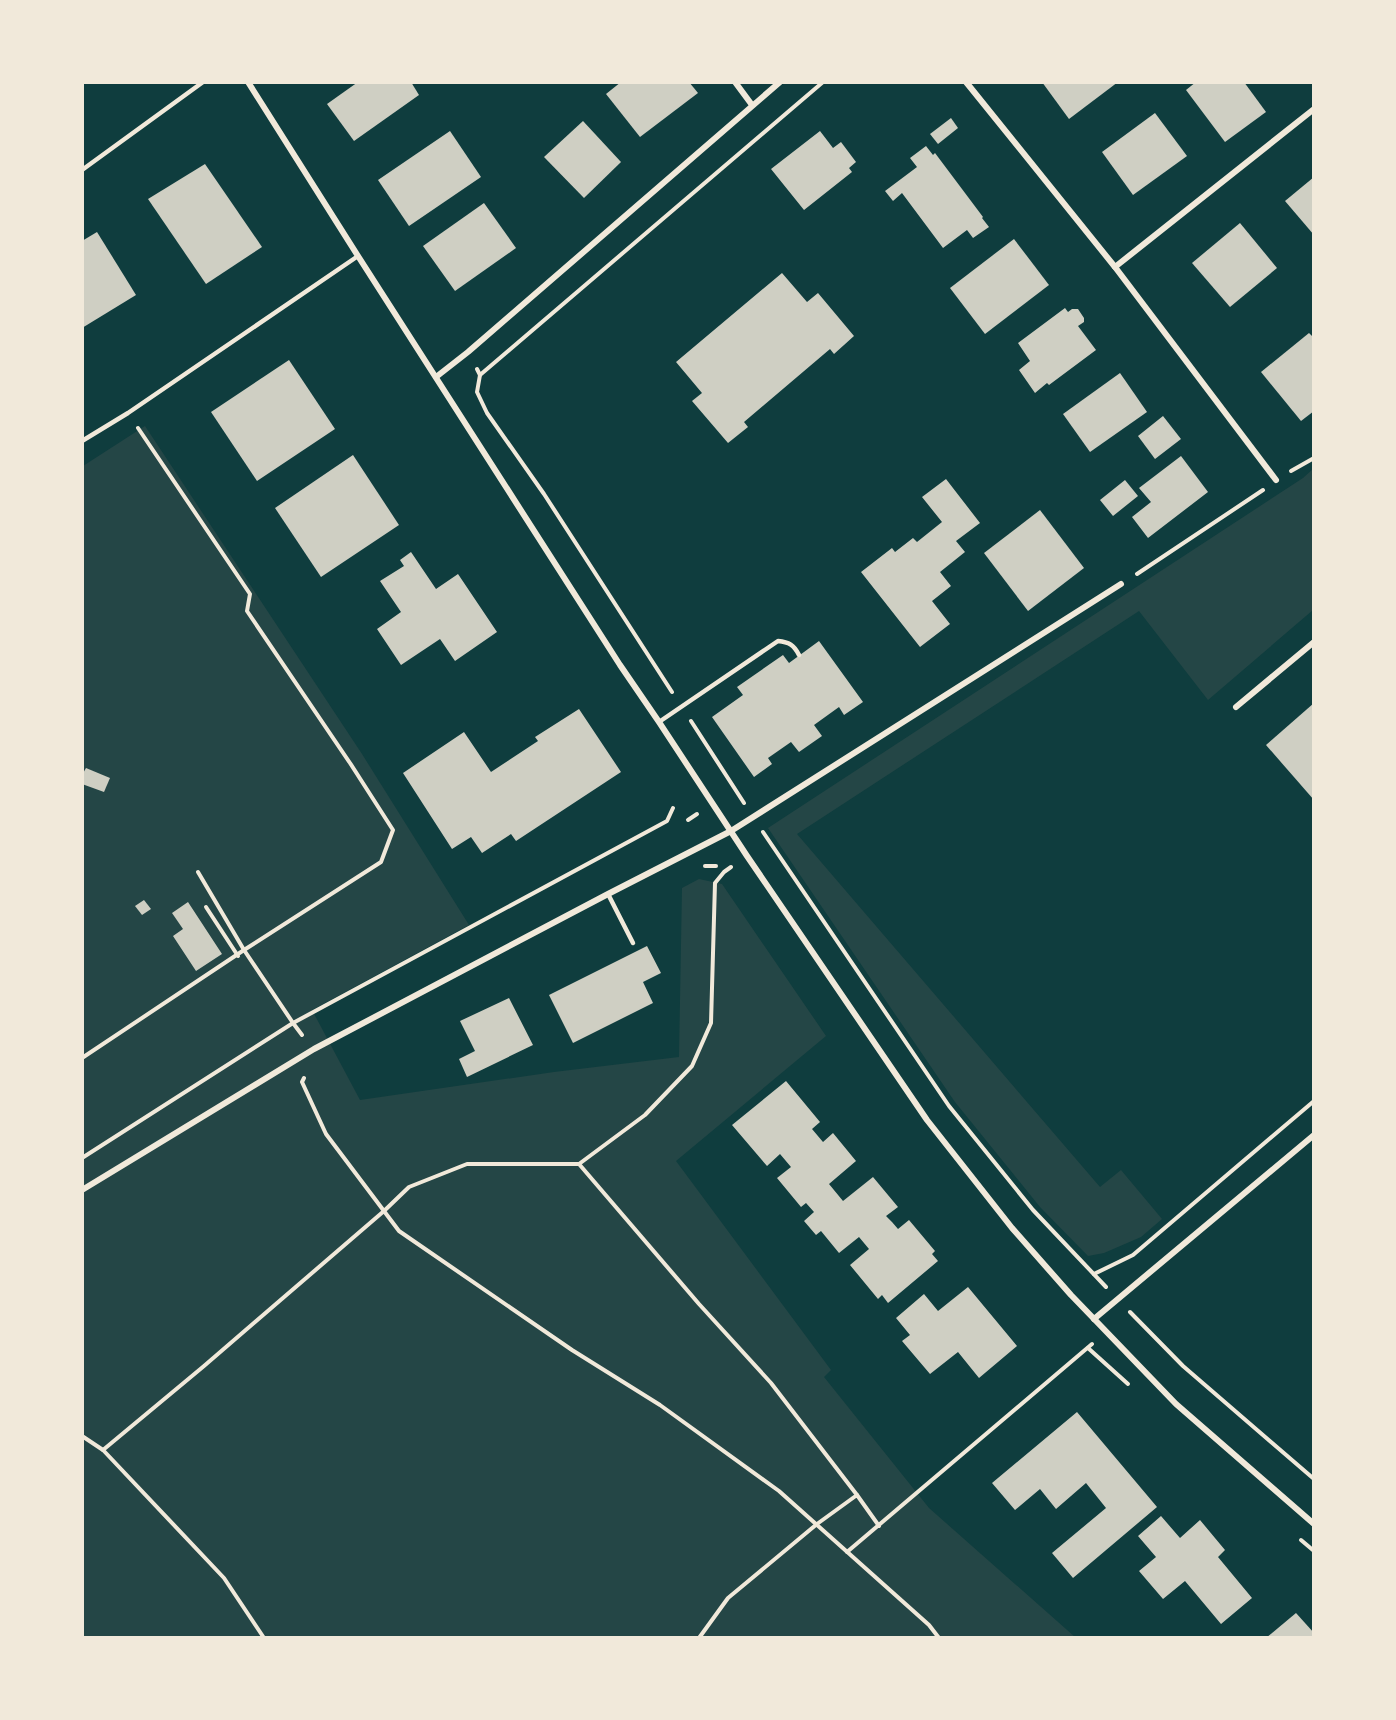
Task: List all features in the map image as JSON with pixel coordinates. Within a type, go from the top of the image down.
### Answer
[{"type":"street","points":[[248,82],[613,655],[927,1120],[1012,1228],[1071,1295],[1176,1404],[1314,1524]]},
{"type":"street","points":[[735,82],[752,105]]},
{"type":"street","points":[[436,377],[468,352],[780,82]]},
{"type":"street","points":[[966,82],[1115,267],[1276,480]]},
{"type":"street","points":[[1115,267],[1314,109]]},
{"type":"street","points":[[82,1190],[314,1049],[730,831],[1121,584]]},
{"type":"street","points":[[1236,707],[1314,642]]},
{"type":"street","points":[[1094,1319],[1314,1135]]},
{"type":"lane","points":[[82,170],[203,82]]},
{"type":"lane","points":[[82,441],[128,413],[358,256]]},
{"type":"lane","points":[[659,722],[778,641],[788,642],[795,647],[799,655]]},
{"type":"lane","points":[[608,894],[633,943]]},
{"type":"path","points":[[480,375],[824,82]]},
{"type":"path","points":[[468,352],[480,375],[477,392],[487,412],[544,494],[753,816],[949,1106],[1033,1210],[1183,1366],[1314,1479]]},
{"type":"path","points":[[82,1058],[381,862],[393,830],[247,611],[250,594],[128,413]]},
{"type":"path","points":[[1121,584],[1254,497],[1276,480],[1313,459]]},
{"type":"path","points":[[82,1158],[292,1023],[667,822],[674,808]]},
{"type":"path","points":[[198,872],[244,950],[292,1023],[314,1049],[302,1082],[326,1134],[399,1231],[572,1350],[660,1405],[779,1491],[929,1625],[939,1638]]},
{"type":"path","points":[[104,1450],[384,1211],[409,1187],[467,1164],[579,1164],[645,1115],[692,1066],[711,1023],[715,883],[724,872]]},
{"type":"path","points":[[206,907],[238,956]]},
{"type":"path","points":[[1094,1274],[1133,1255],[1314,1101]]},
{"type":"path","points":[[579,1164],[699,1304],[771,1383],[879,1526]]},
{"type":"path","points":[[848,1552],[1107,1332]]},
{"type":"path","points":[[82,1436],[104,1450],[224,1578],[264,1638]]},
{"type":"path","points":[[699,1638],[728,1598],[817,1524],[857,1495]]},
{"type":"shaded area","points":[[145,426],[362,754],[469,925],[312,1010],[360,1100],[554,1072],[679,1057],[682,888],[699,879],[722,884],[826,1036],[676,1161],[831,1370],[824,1377],[929,1508],[1075,1637],[83,1638],[83,466]]},
{"type":"shaded area","points":[[1313,469],[1313,610],[1208,700],[1139,611],[797,834],[1100,1187],[1121,1170],[1162,1219],[1141,1237],[1104,1253],[1088,1256],[1040,1207],[955,1102],[768,828],[1303,478]]},
{"type":"building","points":[[358,82],[411,82],[419,95],[354,141],[327,104]]},
{"type":"building","points":[[621,82],[689,82],[698,93],[640,137],[606,94]]},
{"type":"building","points":[[1042,82],[1118,82],[1069,119]]},
{"type":"building","points":[[1196,82],[1244,82],[1266,112],[1225,142],[1186,90]]},
{"type":"building","points":[[1155,113],[1187,156],[1133,195],[1102,152]]},
{"type":"building","points":[[951,118],[958,128],[938,144],[930,134]]},
{"type":"building","points":[[583,121],[621,162],[584,198],[544,157]]},
{"type":"building","points":[[450,131],[481,177],[409,226],[378,180]]},
{"type":"building","points":[[820,131],[833,148],[841,142],[856,162],[849,168],[852,172],[804,210],[771,169]]},
{"type":"building","points":[[926,146],[933,155],[935,153],[989,227],[973,238],[967,230],[943,248],[902,193],[893,201],[885,191],[917,167],[910,158]]},
{"type":"building","points":[[205,164],[262,247],[206,284],[148,199]]},
{"type":"building","points":[[1314,177],[1314,235],[1285,201]]},
{"type":"building","points":[[484,203],[516,248],[455,291],[423,246]]},
{"type":"building","points":[[1240,223],[1277,268],[1230,307],[1192,263]]},
{"type":"building","points":[[97,232],[136,295],[82,328],[82,241]]},
{"type":"building","points":[[1014,239],[1049,285],[985,334],[950,288]]},
{"type":"building","points":[[782,273],[807,302],[818,293],[854,336],[834,354],[830,349],[744,422],[748,427],[728,443],[692,401],[702,393],[676,362]]},
{"type":"building","points":[[1065,308],[1068,312],[1078,309],[1084,322],[1078,326],[1096,350],[1035,393],[1019,370],[1030,361],[1018,343]]},
{"type":"building","points":[[1309,333],[1314,338],[1314,411],[1301,421],[1261,372]]},
{"type":"building","points":[[289,360],[335,429],[257,481],[211,412]]},
{"type":"building","points":[[1120,373],[1147,412],[1090,452],[1063,414]]},
{"type":"building","points":[[1163,416],[1181,439],[1155,459],[1138,436]]},
{"type":"building","points":[[353,455],[399,525],[321,577],[275,508]]},
{"type":"building","points":[[1181,456],[1208,492],[1148,538],[1132,517],[1151,502],[1139,488]]},
{"type":"building","points":[[946,479],[980,523],[956,541],[965,552],[940,572],[951,586],[932,601],[950,624],[920,647],[861,572],[892,548],[895,552],[913,538],[917,542],[942,522],[922,497]]},
{"type":"building","points":[[1125,480],[1138,496],[1113,516],[1100,500]]},
{"type":"building","points":[[1040,510],[1084,568],[1028,611],[984,553]]},
{"type":"building","points":[[411,552],[436,589],[458,574],[497,632],[455,661],[440,639],[401,665],[377,629],[401,612],[380,581],[404,566],[400,560]]},
{"type":"building","points":[[819,641],[863,702],[844,715],[839,707],[814,725],[822,736],[799,752],[791,742],[768,758],[772,764],[754,777],[712,717],[743,695],[737,687],[783,655],[789,663]]},
{"type":"building","points":[[1314,703],[1314,800],[1266,745]]},
{"type":"building","points":[[579,709],[621,772],[516,841],[511,834],[482,853],[471,837],[452,849],[403,773],[464,732],[491,772],[538,741],[535,737]]},
{"type":"building","points":[[86,768],[110,778],[104,792],[82,784],[82,775]]},
{"type":"building","points":[[144,900],[151,909],[142,915],[135,906]]},
{"type":"building","points":[[188,902],[222,954],[196,971],[173,936],[183,929],[172,913]]},
{"type":"building","points":[[647,946],[661,973],[643,982],[653,1003],[573,1043],[549,995]]},
{"type":"building","points":[[509,998],[533,1045],[467,1077],[459,1059],[475,1051],[460,1021]]},
{"type":"building","points":[[786,1081],[820,1122],[812,1129],[823,1142],[833,1133],[856,1161],[829,1184],[843,1201],[873,1177],[898,1207],[886,1216],[898,1229],[909,1220],[935,1251],[932,1254],[938,1261],[888,1303],[882,1295],[878,1299],[850,1265],[869,1249],[859,1237],[839,1253],[821,1231],[816,1235],[804,1221],[814,1212],[806,1203],[801,1207],[777,1178],[791,1167],[780,1154],[767,1166],[732,1125]]},
{"type":"building","points":[[968,1287],[1017,1346],[979,1378],[958,1352],[930,1374],[902,1341],[910,1335],[896,1318],[924,1294],[938,1311]]},
{"type":"building","points":[[1077,1412],[1157,1507],[1073,1578],[1052,1553],[1106,1508],[1086,1483],[1056,1509],[1040,1489],[1015,1510],[992,1483]]},
{"type":"building","points":[[1161,1516],[1180,1538],[1200,1520],[1225,1550],[1218,1557],[1252,1598],[1221,1624],[1185,1581],[1163,1599],[1139,1571],[1156,1557],[1138,1536]]},
{"type":"building","points":[[1296,1613],[1314,1633],[1314,1638],[1266,1638]]}]
